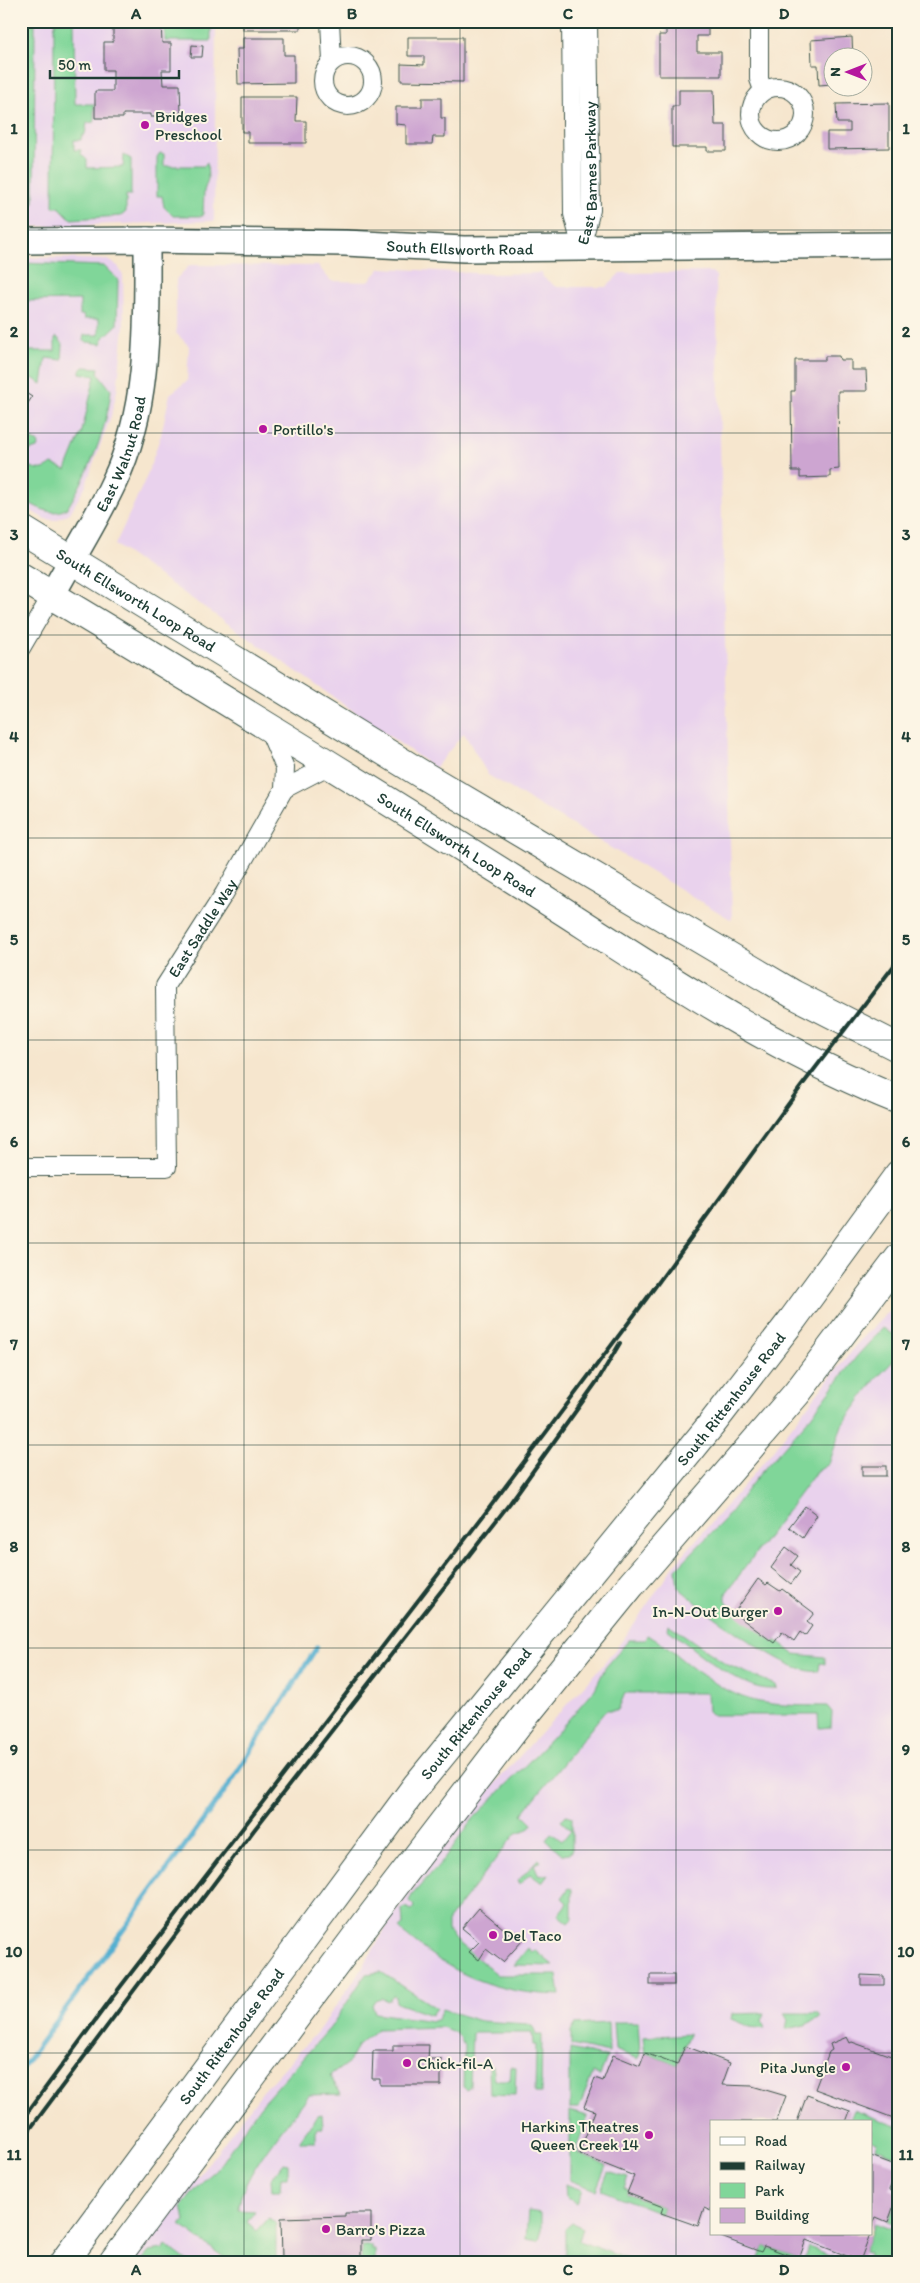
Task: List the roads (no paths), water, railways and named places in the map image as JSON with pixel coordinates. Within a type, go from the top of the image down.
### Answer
[{"type":"main road","name":"South Ellsworth Loop Road","points":[[21,528],[423,775],[793,994],[899,1048]]},
{"type":"main road","name":"South Ellsworth Loop Road","points":[[21,577],[330,765],[767,1036],[815,1063],[899,1100]]},
{"type":"main road","name":"South Rittenhouse Road","points":[[64,2262],[417,1785],[717,1417],[899,1174]]},
{"type":"main road","points":[[113,2262],[359,1933],[524,1717],[632,1585],[797,1393],[899,1258]]},
{"type":"main road","points":[[601,1558],[632,1585]]},
{"type":"main road","points":[[359,1933],[352,1906],[354,1898],[411,1821],[417,1785]]},
{"type":"main road","points":[[149,2213],[142,2199],[143,2186],[191,2118],[194,2087]]},
{"type":"street","points":[[330,21],[332,62]]},
{"type":"street","name":"East Barnes Parkway","points":[[571,21],[573,214],[581,247]]},
{"type":"street","name":"East Barnes Parkway","points":[[581,247],[591,210],[588,21]]},
{"type":"street","points":[[759,21],[759,79],[763,90]]},
{"type":"street","name":"South Ellsworth Road","points":[[21,241],[147,240],[346,244],[464,249],[899,245]]},
{"type":"street","name":"East Walnut Road","points":[[21,648],[115,482],[129,439],[142,387],[147,346],[147,240]]},
{"type":"street","points":[[268,728],[285,768],[284,789]]},
{"type":"street","points":[[284,789],[330,765]]},
{"type":"street","name":"East Saddle Way","points":[[21,1167],[167,1167],[165,986],[224,894],[284,789]]},
{"type":"waterway","points":[[21,2070],[229,1785],[317,1647]]},
{"type":"railway","points":[[21,2121],[111,1999],[490,1507],[647,1298],[800,1088],[899,959]]},
{"type":"railway","points":[[21,2141],[254,1830],[510,1503],[598,1380],[620,1343]]},
{"type":"place","name":"Bridges Preschool","points":[[145,125]]},
{"type":"place","name":"Portillo's","points":[[263,429]]},
{"type":"place","name":"In-N-Out Burger","points":[[778,1611]]},
{"type":"place","name":"Del Taco","points":[[493,1935]]},
{"type":"place","name":"Chick-fil-A","points":[[407,2063]]},
{"type":"place","name":"Pita Jungle","points":[[846,2067]]},
{"type":"place","name":"Harkins Theatres Queen Creek 14","points":[[649,2135]]},
{"type":"place","name":"Barro's Pizza","points":[[326,2229]]}]
